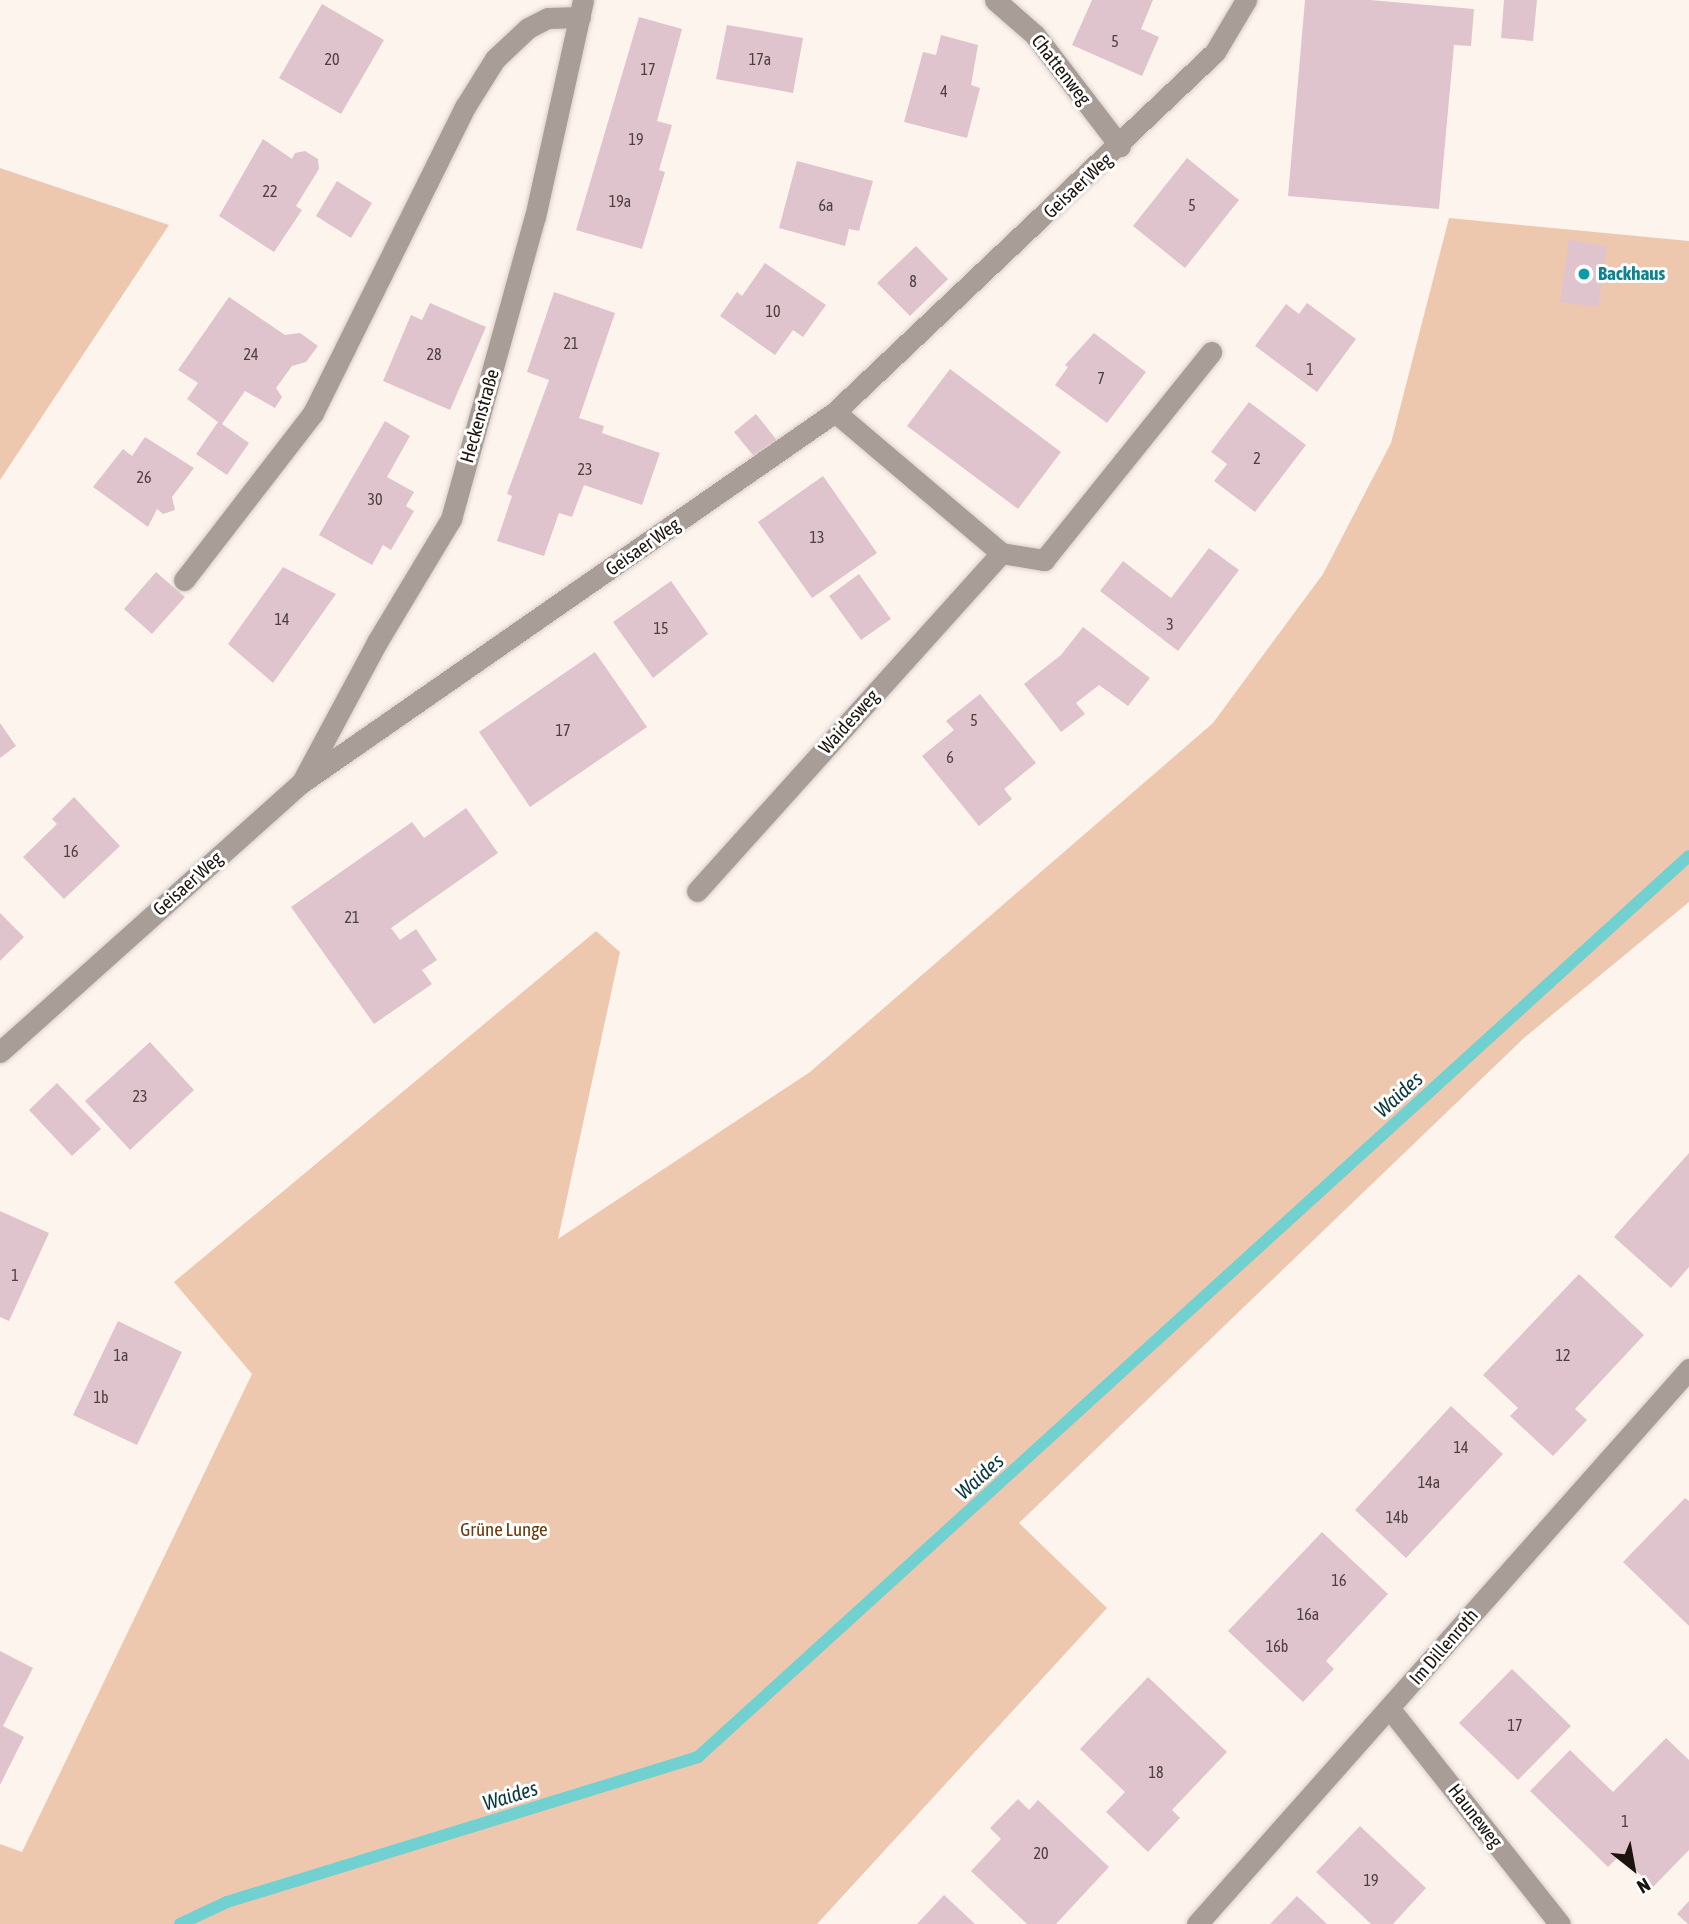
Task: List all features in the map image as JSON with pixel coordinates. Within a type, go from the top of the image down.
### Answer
[{"type":"street","name":"Chattenweg","points":[[995,0],[1035,35],[1120,146]]},
{"type":"street","name":"Geisaer Weg","points":[[0,1052],[301,783],[835,412],[1120,146],[1215,52],[1246,0]]},
{"type":"street","name":"Heckenstraße","points":[[184,580],[313,413],[465,107],[495,58],[528,28],[548,18],[581,9],[535,217],[451,519],[301,783]]},
{"type":"street","points":[[835,412],[1001,553],[1044,561],[1211,352]]},
{"type":"street","name":"Waidesweg","points":[[697,891],[1001,553]]},
{"type":"street","name":"Im Dillenroth","points":[[1197,1924],[1689,1369]]},
{"type":"street","name":"Hauneweg","points":[[1390,1709],[1560,1924]]},
{"type":"green space","points":[[0,168],[169,225],[0,480]]},
{"type":"green space","name":"Grüne Lunge","points":[[1449,218],[1689,241],[1689,902],[1524,1038],[1019,1523],[1107,1608],[817,1924],[0,1924],[0,1844],[22,1852],[252,1374],[174,1282],[596,931],[620,952],[558,1239],[810,1072],[1213,723],[1323,574],[1391,443]]},
{"type":"building","points":[[1092,0],[1153,0],[1141,29],[1159,37],[1142,76],[1072,45]]},
{"type":"building","points":[[1305,0],[1370,0],[1474,9],[1471,46],[1454,45],[1439,209],[1288,196]]},
{"type":"building","points":[[1504,0],[1537,0],[1533,41],[1501,38]]},
{"type":"building","points":[[322,4],[384,40],[341,114],[279,78]]},
{"type":"building","points":[[639,17],[682,29],[657,121],[672,125],[659,170],[665,172],[642,249],[576,230]]},
{"type":"building","points":[[727,25],[803,38],[793,93],[716,79]]},
{"type":"building","points":[[941,35],[978,45],[971,85],[980,88],[967,138],[904,122],[923,52],[936,55]]},
{"type":"building","points":[[263,139],[292,159],[295,153],[305,151],[318,159],[319,169],[296,206],[302,210],[274,252],[219,216]]},
{"type":"building","points":[[1187,158],[1239,200],[1185,268],[1133,226]]},
{"type":"building","points":[[797,161],[873,181],[859,231],[849,229],[845,246],[779,228]]},
{"type":"building","points":[[337,181],[372,203],[351,238],[316,216]]},
{"type":"building","name":"Backhaus","points":[[1569,240],[1607,246],[1598,307],[1560,302]]},
{"type":"building","points":[[916,246],[948,279],[910,316],[877,283]]},
{"type":"building","points":[[765,263],[826,305],[803,337],[793,330],[775,355],[720,316],[737,292],[742,296]]},
{"type":"building","points":[[554,292],[615,313],[579,418],[604,426],[602,433],[660,453],[642,505],[584,485],[572,517],[559,513],[544,556],[497,541],[512,496],[507,494],[549,380],[527,372]]},
{"type":"building","points":[[229,297],[285,335],[300,333],[318,346],[306,362],[292,366],[276,388],[282,397],[275,408],[245,391],[222,424],[249,443],[227,475],[196,454],[218,422],[187,399],[198,383],[178,370]]},
{"type":"building","points":[[430,303],[486,327],[450,410],[383,381],[411,315],[422,320]]},
{"type":"building","points":[[1307,303],[1356,339],[1317,392],[1255,346],[1286,304],[1299,314]]},
{"type":"building","points":[[1094,333],[1146,372],[1107,423],[1055,385],[1068,367],[1065,365]]},
{"type":"building","points":[[950,369],[1061,452],[1018,509],[907,426]]},
{"type":"building","points":[[1249,402],[1306,445],[1255,512],[1214,481],[1227,464],[1211,452]]},
{"type":"building","points":[[756,414],[779,443],[757,460],[734,432]]},
{"type":"building","points":[[385,421],[410,436],[387,477],[414,492],[406,506],[414,511],[391,550],[383,545],[372,565],[319,535]]},
{"type":"building","points":[[145,437],[194,468],[172,497],[175,510],[163,514],[157,509],[148,527],[93,487],[123,449],[132,456]]},
{"type":"building","points":[[823,476],[877,553],[812,598],[758,522]]},
{"type":"building","points":[[1209,548],[1239,570],[1178,651],[1100,591],[1123,561],[1171,598]]},
{"type":"building","points":[[283,567],[336,594],[273,683],[228,644]]},
{"type":"building","points":[[156,572],[185,597],[152,634],[124,609]]},
{"type":"building","points":[[859,574],[891,619],[861,640],[829,596]]},
{"type":"building","points":[[671,581],[708,634],[653,678],[613,622]]},
{"type":"building","points":[[1083,627],[1150,678],[1128,706],[1099,685],[1076,703],[1085,714],[1061,732],[1024,684],[1061,655]]},
{"type":"building","points":[[595,652],[647,727],[530,807],[479,732]]},
{"type":"building","points":[[980,694],[1036,763],[1004,789],[1012,799],[979,826],[922,756],[954,730],[946,721]]},
{"type":"building","points":[[0,723],[16,746],[0,758]]},
{"type":"building","points":[[74,797],[120,846],[64,899],[23,857],[57,824],[52,819]]},
{"type":"building","points":[[466,808],[498,853],[391,928],[400,940],[416,929],[437,960],[422,970],[432,984],[374,1024],[291,907],[412,822],[424,838]]},
{"type":"building","points":[[0,913],[24,937],[0,961]]},
{"type":"building","points":[[150,1042],[194,1090],[130,1150],[85,1101]]},
{"type":"building","points":[[57,1083],[101,1129],[72,1156],[29,1110]]},
{"type":"building","points":[[1689,1153],[1689,1267],[1671,1288],[1614,1237]]},
{"type":"building","points":[[0,1211],[49,1233],[9,1321],[0,1317]]},
{"type":"building","points":[[1579,1274],[1644,1335],[1575,1409],[1587,1420],[1553,1456],[1510,1416],[1518,1408],[1483,1375]]},
{"type":"building","points":[[118,1321],[182,1352],[137,1445],[73,1415]]},
{"type":"building","points":[[1451,1406],[1503,1454],[1406,1558],[1355,1510]]},
{"type":"building","points":[[1685,1498],[1689,1501],[1689,1626],[1623,1562]]},
{"type":"building","points":[[1322,1532],[1388,1594],[1326,1661],[1334,1669],[1303,1702],[1228,1631]]},
{"type":"building","points":[[0,1651],[33,1668],[3,1726],[24,1737],[0,1785]]},
{"type":"building","points":[[1512,1669],[1571,1726],[1518,1780],[1459,1723]]},
{"type":"building","points":[[1148,1677],[1227,1752],[1172,1810],[1180,1818],[1148,1852],[1106,1812],[1125,1792],[1080,1749]]},
{"type":"building","points":[[1666,1738],[1689,1760],[1689,1850],[1653,1887],[1620,1855],[1608,1867],[1530,1791],[1570,1750],[1613,1792]]},
{"type":"building","points":[[1018,1799],[1029,1810],[1038,1800],[1109,1867],[1056,1924],[1027,1924],[971,1871],[1001,1839],[990,1828]]},
{"type":"building","points":[[1360,1826],[1426,1888],[1393,1924],[1371,1924],[1316,1872]]},
{"type":"building","points":[[944,1895],[975,1924],[917,1924]]},
{"type":"building","points":[[1297,1896],[1327,1924],[1270,1924]]},
{"type":"building","points":[[1689,1901],[1689,1924],[1688,1924],[1677,1914]]},
{"type":"waterway","name":"Waides","points":[[180,1924],[227,1902],[698,1757],[1689,856]]},
{"type":"place","name":"Backhaus","points":[[1584,274]]}]
